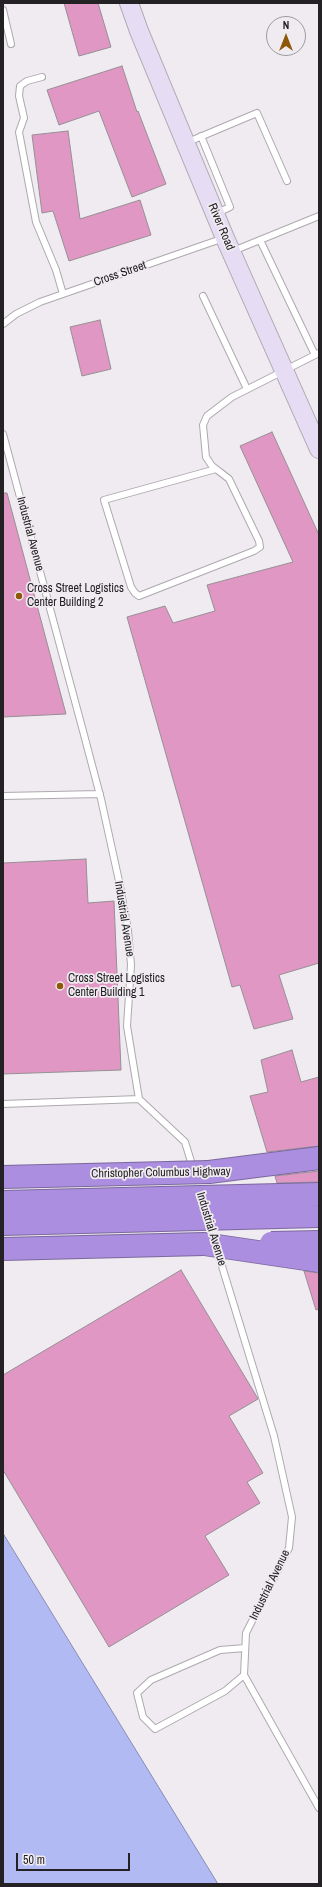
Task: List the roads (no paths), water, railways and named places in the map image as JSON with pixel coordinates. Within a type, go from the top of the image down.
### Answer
[{"type":"highway","points":[[202,1175],[319,1158]]},
{"type":"highway","name":"Christopher Columbus Highway","points":[[3,1177],[202,1175],[319,1169]]},
{"type":"highway","name":"Christopher Columbus Highway","points":[[3,1202],[319,1194]]},
{"type":"highway","points":[[3,1224],[319,1216]]},
{"type":"highway","points":[[209,1241],[319,1261]]},
{"type":"highway","points":[[3,1249],[209,1241],[319,1242]]},
{"type":"main road","name":"River Road","points":[[129,3],[139,31],[194,140],[215,214],[284,371],[314,428],[319,449]]},
{"type":"lane","points":[[3,10],[11,44]]},
{"type":"lane","points":[[42,76],[27,81],[20,86],[18,90],[24,118],[19,132],[36,222],[56,270],[63,294]]},
{"type":"lane","points":[[194,140],[257,113],[287,181]]},
{"type":"lane","name":"Cross Street","points":[[3,324],[16,314],[40,302],[63,294],[228,245],[260,240],[319,216]]},
{"type":"lane","points":[[216,469],[104,500],[131,587],[139,596],[254,551],[260,547],[259,541],[229,479],[216,469],[206,457],[203,434],[205,420],[214,408],[247,389],[317,354],[260,240]]},
{"type":"lane","points":[[203,296],[247,389]]},
{"type":"lane","name":"Industrial Avenue","points":[[3,434],[100,794],[128,930],[131,965],[127,1026],[139,1099],[185,1142],[202,1175]]},
{"type":"lane","points":[[3,796],[100,794]]},
{"type":"lane","points":[[3,1104],[139,1099]]},
{"type":"lane","name":"Industrial Avenue","points":[[200,1193],[202,1201]]},
{"type":"lane","name":"Industrial Avenue","points":[[207,1215],[209,1223]]},
{"type":"lane","name":"Industrial Avenue","points":[[209,1241],[274,1436],[292,1517],[289,1548],[246,1633],[244,1675]]},
{"type":"lane","points":[[245,1648],[220,1650],[151,1680],[138,1694],[143,1717],[155,1728],[225,1692],[244,1675],[319,1808]]},
{"type":"water","points":[[3,1533],[4,1535],[218,1884],[3,1884]]},
{"type":"place","name":"Cross Street Logistics Center Building 2","points":[[19,596]]},
{"type":"place","name":"Cross Street Logistics Center Building 1","points":[[60,986]]}]
